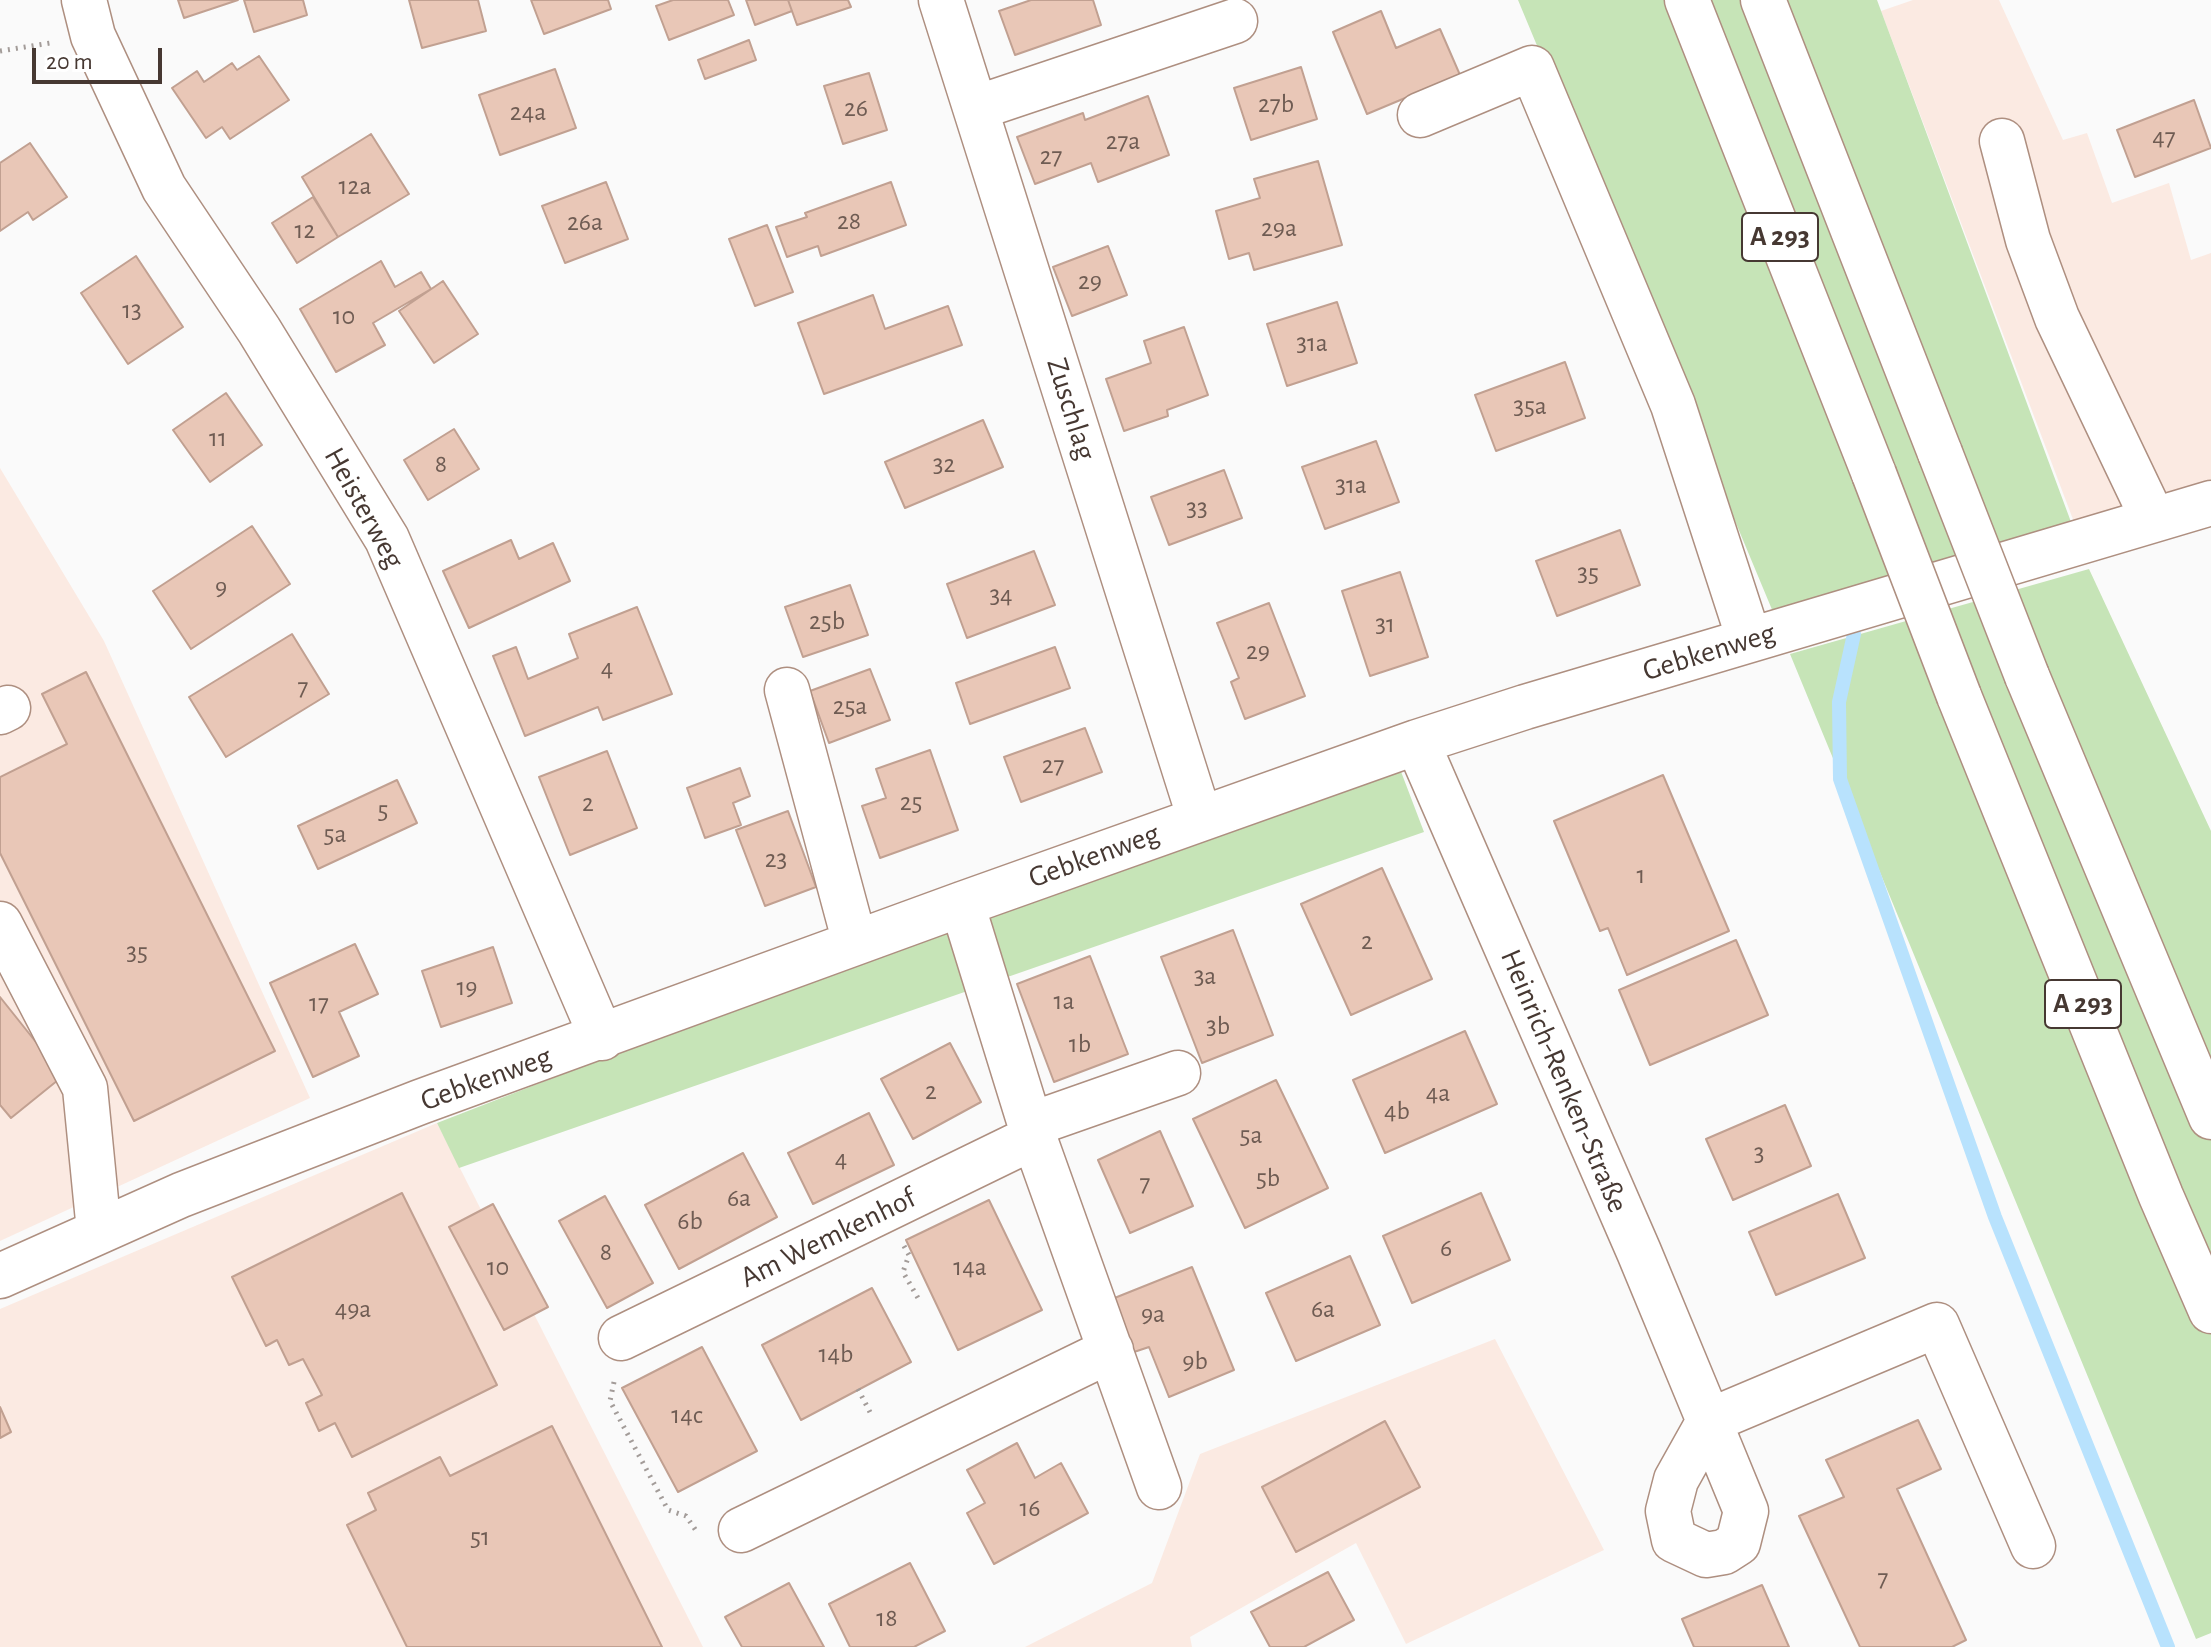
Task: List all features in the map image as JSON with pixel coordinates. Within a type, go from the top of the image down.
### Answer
[{"type":"main road","name":"Heisterweg","points":[[84,0],[93,36],[164,188],[259,330],[387,539],[602,1038]]},
{"type":"main road","name":"Zuschlag","points":[[941,0],[1200,819]]},
{"type":"main road","name":"A 293","points":[[1687,0],[1959,696],[2161,1196],[2211,1311]]},
{"type":"main road","name":"A 293","points":[[1763,0],[2027,676],[2211,1117]]},
{"type":"main road","points":[[976,108],[1235,21]]},
{"type":"main road","points":[[1420,115],[1532,68],[1673,405],[1749,639]]},
{"type":"main road","points":[[2002,141],[2028,240],[2057,318],[2153,519]]},
{"type":"main road","name":"Gebkenweg","points":[[0,1276],[181,1195],[420,1102],[1417,742],[1749,639],[2211,503]]},
{"type":"main road","points":[[787,690],[855,943]]},
{"type":"main road","name":"Heinrich-Renken-Straße","points":[[1417,742],[1709,1421],[1937,1325],[2033,1546]]},
{"type":"main road","points":[[962,904],[1032,1131],[1159,1487]]},
{"type":"main road","points":[[0,924],[85,1088],[99,1231]]},
{"type":"main road","name":"Am Wemkenhof","points":[[621,1338],[1032,1131],[1178,1073]]},
{"type":"main road","points":[[741,1530],[1111,1350]]},
{"type":"path","points":[[621,1338],[610,1401],[668,1510],[686,1516],[696,1532],[718,1535],[741,1530]]},
{"type":"shaded area","points":[[1913,0],[1999,0],[2063,140],[2087,133],[2112,203],[2169,183],[2191,260],[2211,253],[2211,503],[2077,530],[1881,11]]},
{"type":"shaded area","points":[[0,468],[104,641],[310,1098],[0,1241]]},
{"type":"shaded area","points":[[437,1123],[703,1647],[0,1647],[0,1309]]},
{"type":"shaded area","points":[[1495,1339],[1604,1550],[1406,1644],[1356,1543],[1190,1637],[1192,1647],[1025,1647],[1152,1583],[1200,1454]]},
{"type":"green space","points":[[1518,0],[1877,0],[2074,530],[1773,612]]},
{"type":"green space","points":[[2089,569],[2211,831],[2211,1633],[2196,1639],[1790,654]]},
{"type":"green space","points":[[1400,769],[1424,832],[459,1168],[437,1123],[967,917]]},
{"type":"building","points":[[178,0],[238,0],[184,18]]},
{"type":"building","points":[[244,0],[303,0],[307,15],[254,32]]},
{"type":"building","points":[[409,0],[478,0],[486,31],[422,48]]},
{"type":"building","points":[[531,0],[608,0],[611,9],[544,34]]},
{"type":"building","points":[[673,0],[728,0],[734,15],[669,40],[656,6]]},
{"type":"building","points":[[746,0],[788,0],[792,11],[755,25]]},
{"type":"building","points":[[788,0],[848,0],[851,7],[797,25]]},
{"type":"building","points":[[1031,0],[1093,0],[1101,25],[1015,55],[999,11]]},
{"type":"building","points":[[1381,11],[1396,48],[1440,29],[1460,75],[1367,114],[1333,32]]},
{"type":"building","points":[[749,40],[756,60],[705,79],[698,60]]},
{"type":"building","points":[[259,56],[289,100],[230,139],[222,127],[206,138],[172,88],[197,71],[204,82],[232,63],[237,70]]},
{"type":"building","points":[[1301,67],[1317,119],[1251,140],[1234,88]]},
{"type":"building","points":[[555,69],[576,128],[500,155],[479,95]]},
{"type":"building","points":[[869,73],[887,130],[843,144],[824,86]]},
{"type":"building","points":[[1148,96],[1169,155],[1098,182],[1091,163],[1035,184],[1017,137],[1083,113],[1085,120]]},
{"type":"building","points":[[2194,100],[2211,148],[2135,177],[2117,130]]},
{"type":"building","points":[[371,134],[409,194],[338,237],[302,177]]},
{"type":"building","points":[[30,143],[67,197],[33,220],[28,212],[0,231],[0,163]]},
{"type":"building","points":[[1318,161],[1342,245],[1254,270],[1249,253],[1229,259],[1216,211],[1260,198],[1254,179]]},
{"type":"building","points":[[606,182],[628,239],[565,263],[542,206]]},
{"type":"building","points":[[891,182],[906,225],[821,256],[818,246],[787,257],[776,227],[807,217],[805,213]]},
{"type":"building","points":[[313,197],[338,237],[297,263],[272,223]]},
{"type":"building","points":[[767,225],[793,292],[755,306],[729,239]]},
{"type":"building","points":[[1108,246],[1127,295],[1072,316],[1053,267]]},
{"type":"building","points":[[136,256],[183,327],[128,364],[81,293]]},
{"type":"building","points":[[381,261],[395,287],[421,272],[431,289],[373,323],[385,345],[336,372],[300,309]]},
{"type":"building","points":[[443,281],[478,334],[434,363],[399,311]]},
{"type":"building","points":[[873,295],[885,329],[948,306],[962,345],[824,394],[798,323]]},
{"type":"building","points":[[1337,302],[1357,363],[1287,386],[1267,324]]},
{"type":"building","points":[[1184,327],[1208,395],[1167,410],[1168,416],[1124,431],[1106,379],[1151,363],[1144,341]]},
{"type":"building","points":[[1565,362],[1585,418],[1496,451],[1475,395]]},
{"type":"building","points":[[226,393],[262,445],[210,482],[173,430]]},
{"type":"building","points":[[983,420],[1003,467],[905,508],[885,462]]},
{"type":"building","points":[[454,429],[479,469],[428,500],[404,460]]},
{"type":"building","points":[[1376,441],[1399,502],[1325,529],[1302,467]]},
{"type":"building","points":[[1224,470],[1242,518],[1169,545],[1151,497]]},
{"type":"building","points":[[252,526],[290,584],[191,649],[153,591]]},
{"type":"building","points":[[1620,530],[1640,585],[1557,616],[1536,561]]},
{"type":"building","points":[[511,540],[519,559],[553,543],[570,581],[469,628],[443,571]]},
{"type":"building","points":[[1034,551],[1055,605],[967,638],[947,584]]},
{"type":"building","points":[[1400,572],[1428,657],[1370,676],[1342,591]]},
{"type":"building","points":[[850,585],[868,635],[803,657],[785,607]]},
{"type":"building","points":[[1269,603],[1305,696],[1245,719],[1231,682],[1239,678],[1217,623]]},
{"type":"building","points":[[637,607],[672,694],[603,720],[598,707],[525,736],[493,656],[516,647],[528,679],[578,658],[569,634]]},
{"type":"building","points":[[292,634],[329,694],[226,757],[189,697]]},
{"type":"building","points":[[1055,647],[1070,688],[970,724],[956,683]]},
{"type":"building","points":[[870,669],[890,720],[829,743],[810,691]]},
{"type":"building","points":[[86,672],[275,1051],[134,1121],[0,853],[0,777],[67,744],[42,694]]},
{"type":"building","points":[[1085,728],[1102,772],[1021,802],[1004,757]]},
{"type":"building","points":[[930,750],[958,830],[880,858],[862,806],[886,798],[876,769]]},
{"type":"building","points":[[607,751],[637,828],[570,855],[539,777]]},
{"type":"building","points":[[740,768],[750,796],[733,803],[741,825],[705,838],[687,788]]},
{"type":"building","points":[[1663,775],[1729,931],[1627,975],[1608,928],[1600,931],[1554,821]]},
{"type":"building","points":[[397,780],[417,823],[318,869],[298,826]]},
{"type":"building","points":[[788,811],[816,887],[765,906],[736,830]]},
{"type":"building","points":[[1382,868],[1432,979],[1351,1015],[1301,904]]},
{"type":"building","points":[[1233,930],[1273,1035],[1202,1063],[1161,957]]},
{"type":"building","points":[[1736,940],[1768,1015],[1650,1065],[1619,990]]},
{"type":"building","points":[[355,944],[378,994],[339,1012],[359,1056],[313,1077],[270,983]]},
{"type":"building","points":[[493,947],[512,1003],[441,1027],[422,971]]},
{"type":"building","points":[[1090,956],[1128,1054],[1054,1082],[1017,984]]},
{"type":"building","points":[[0,997],[63,1076],[11,1118],[0,1105]]},
{"type":"building","points":[[1465,1031],[1497,1104],[1385,1153],[1353,1080]]},
{"type":"building","points":[[950,1043],[981,1102],[913,1139],[881,1079]]},
{"type":"building","points":[[1276,1080],[1328,1188],[1245,1228],[1193,1119]]},
{"type":"building","points":[[1785,1105],[1811,1166],[1733,1200],[1706,1139]]},
{"type":"building","points":[[869,1113],[894,1165],[813,1204],[788,1153]]},
{"type":"building","points":[[1160,1131],[1193,1206],[1130,1233],[1098,1160]]},
{"type":"building","points":[[743,1153],[777,1217],[679,1269],[645,1205]]},
{"type":"building","points":[[402,1193],[497,1385],[352,1457],[335,1423],[319,1431],[306,1403],[322,1395],[303,1359],[289,1365],[277,1340],[266,1346],[232,1277]]},
{"type":"building","points":[[1481,1193],[1510,1260],[1412,1303],[1383,1236]]},
{"type":"building","points":[[1838,1194],[1865,1258],[1776,1295],[1749,1232]]},
{"type":"building","points":[[605,1196],[653,1283],[607,1308],[559,1221]]},
{"type":"building","points":[[989,1200],[1042,1310],[958,1350],[906,1240]]},
{"type":"building","points":[[493,1204],[548,1307],[504,1330],[449,1227]]},
{"type":"building","points":[[1350,1256],[1380,1325],[1296,1361],[1266,1293]]},
{"type":"building","points":[[1192,1267],[1234,1370],[1169,1397],[1149,1347],[1134,1352],[1112,1299]]},
{"type":"building","points":[[872,1288],[911,1362],[801,1420],[762,1345]]},
{"type":"building","points":[[702,1347],[757,1451],[678,1492],[622,1388]]},
{"type":"building","points":[[0,1407],[11,1432],[0,1438]]},
{"type":"building","points":[[1918,1420],[1941,1469],[1897,1489],[1966,1640],[1952,1647],[1860,1647],[1799,1516],[1844,1497],[1826,1460]]},
{"type":"building","points":[[1385,1421],[1420,1487],[1296,1552],[1262,1487]]},
{"type":"building","points":[[552,1426],[662,1647],[407,1647],[347,1525],[376,1510],[368,1493],[440,1457],[450,1476]]},
{"type":"building","points":[[1017,1443],[1035,1478],[1061,1463],[1088,1513],[994,1564],[967,1513],[985,1503],[967,1470]]},
{"type":"building","points":[[910,1563],[945,1631],[914,1647],[850,1647],[829,1604]]},
{"type":"building","points":[[1328,1572],[1354,1620],[1304,1647],[1270,1647],[1251,1612]]},
{"type":"building","points":[[789,1583],[824,1647],[742,1647],[725,1617]]},
{"type":"building","points":[[1762,1585],[1789,1647],[1694,1647],[1682,1619]]},
{"type":"waterway","points":[[1854,634],[1839,702],[1840,779],[1995,1217],[2168,1647]]}]
